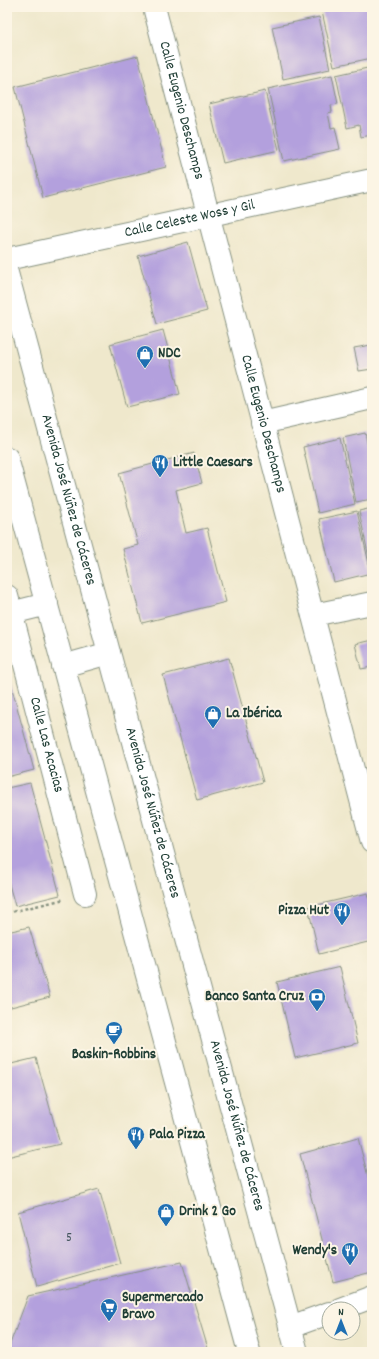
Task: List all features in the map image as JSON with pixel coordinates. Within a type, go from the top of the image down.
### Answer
[{"type":"main road","name":"Calle Eugenio Deschamps","points":[[160,8],[208,216],[313,615],[367,803],[372,842]]},
{"type":"main road","name":"Calle Celeste Woss y Gil","points":[[7,259],[372,180]]},
{"type":"main road","name":"Avenida José Núñez de Cáceres","points":[[7,273],[297,1352]]},
{"type":"main road","points":[[262,423],[372,398]]},
{"type":"main road","points":[[7,458],[249,1352]]},
{"type":"main road","points":[[313,615],[372,603]]},
{"type":"main road","points":[[8,608],[47,604]]},
{"type":"main road","name":"Calle Las Acacias","points":[[8,608],[85,894]]},
{"type":"main road","points":[[64,666],[109,653]]},
{"type":"main road","points":[[361,1301],[372,1297]]},
{"type":"main road","points":[[290,1327],[321,1316]]},
{"type":"building","points":[[321,7],[372,7],[372,58],[334,66]]},
{"type":"building","points":[[319,17],[330,69],[283,79],[272,27]]},
{"type":"building","points":[[138,56],[166,167],[43,198],[15,87]]},
{"type":"building","points":[[372,67],[372,135],[361,137],[359,125],[347,128],[336,75]]},
{"type":"building","points":[[332,75],[338,104],[331,105],[332,112],[328,113],[331,128],[335,127],[340,149],[284,161],[268,89]]},
{"type":"building","points":[[265,91],[279,150],[223,163],[209,104]]},
{"type":"building","points":[[188,242],[207,311],[157,324],[138,256]]},
{"type":"building","name":"NDC","points":[[163,330],[180,394],[127,407],[110,344]]},
{"type":"building","points":[[371,345],[372,369],[359,371],[354,348]]},
{"type":"building","points":[[365,433],[372,466],[372,499],[356,502],[343,438]]},
{"type":"building","points":[[340,438],[355,504],[318,513],[303,447]]},
{"type":"building","points":[[194,453],[202,483],[176,490],[186,533],[207,528],[226,602],[142,623],[123,549],[138,545],[119,473]]},
{"type":"building","points":[[372,508],[372,567],[371,567],[359,511]]},
{"type":"building","points":[[357,511],[371,573],[334,582],[319,519]]},
{"type":"building","points":[[372,640],[372,667],[361,669],[355,644]]},
{"type":"building","name":"La Ibérica","points":[[229,658],[263,782],[197,800],[163,675]]},
{"type":"building","points":[[7,670],[34,770],[7,777]]},
{"type":"building","points":[[30,783],[60,895],[15,906],[7,877],[7,788]]},
{"type":"building","name":"Pizza Hut","points":[[368,893],[372,910],[372,941],[319,954],[308,907]]},
{"type":"building","points":[[29,927],[50,997],[7,1008],[7,932]]},
{"type":"building","name":"Banco Santa Cruz","points":[[340,967],[358,1043],[295,1058],[277,982]]},
{"type":"building","points":[[36,1058],[60,1144],[7,1157],[7,1065]]},
{"type":"building","points":[[358,1138],[372,1192],[372,1272],[333,1282],[300,1154]]},
{"type":"building","points":[[99,1189],[120,1263],[37,1287],[18,1212]]},
{"type":"building","name":"Supermercado Bravo","points":[[182,1262],[209,1352],[7,1352],[28,1296]]},
{"type":"place","name":"NDC","points":[[145,369]]},
{"type":"place","name":"Little Caesars","points":[[160,478]]},
{"type":"place","name":"La Ibérica","points":[[213,729]]},
{"type":"place","name":"Pizza Hut","points":[[342,926]]},
{"type":"place","name":"Banco Santa Cruz","points":[[317,1012]]},
{"type":"place","name":"Baskin-Robbins","points":[[114,1045]]},
{"type":"place","name":"Pala Pizza","points":[[136,1150]]},
{"type":"place","name":"Drink 2 Go","points":[[166,1227]]},
{"type":"place","name":"Wendy's","points":[[350,1266]]},
{"type":"place","name":"Supermercado Bravo","points":[[109,1322]]}]
